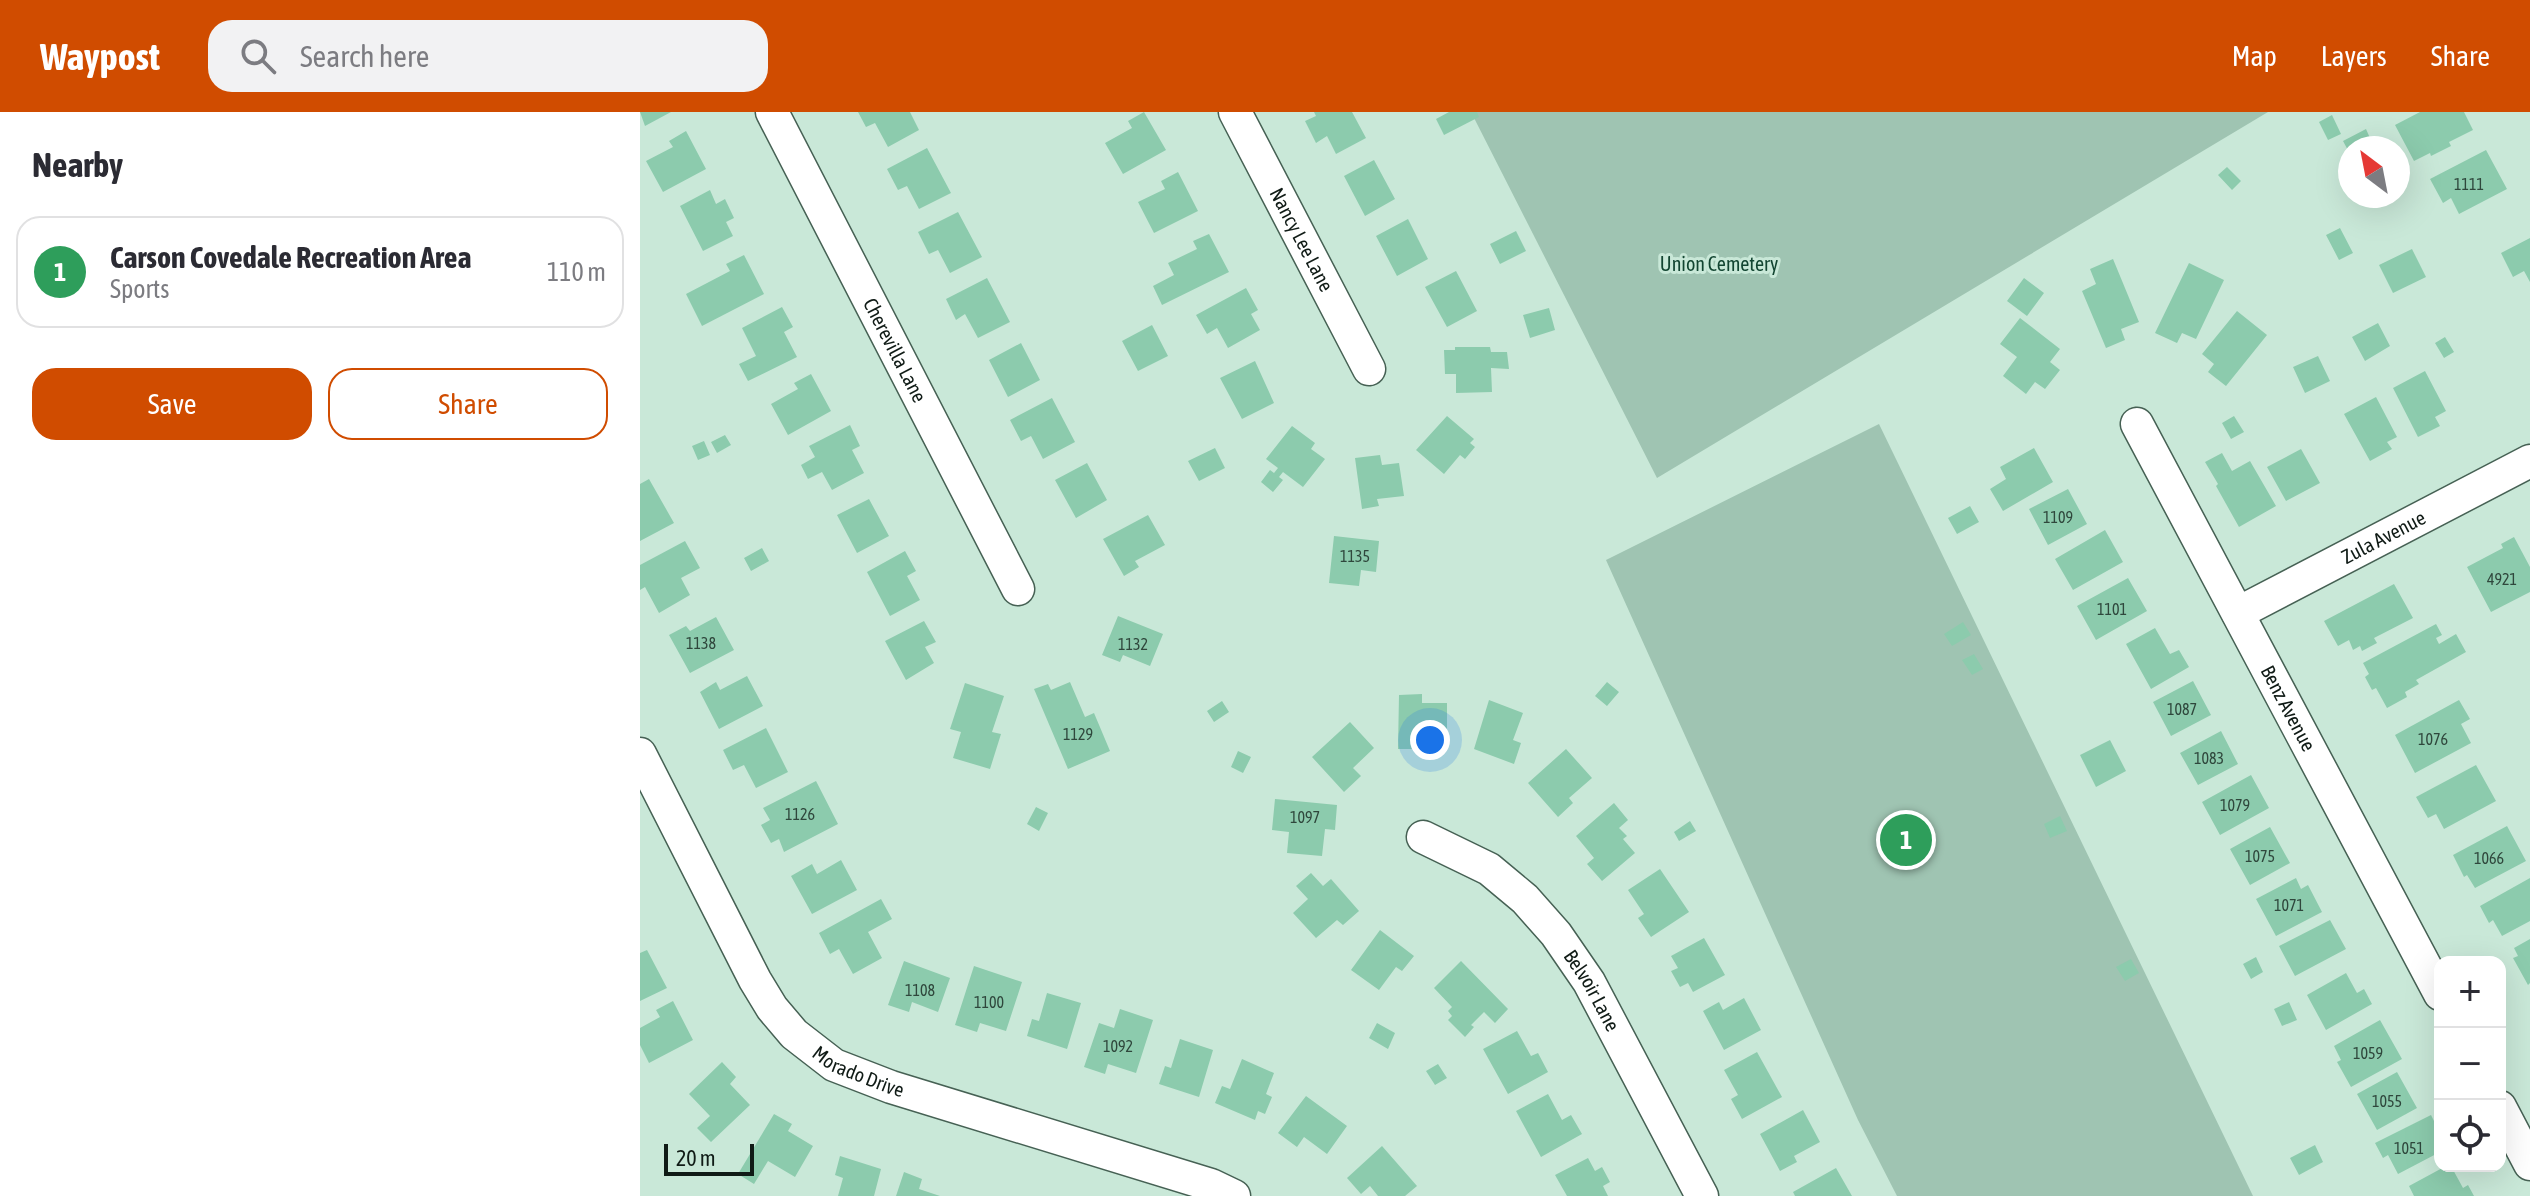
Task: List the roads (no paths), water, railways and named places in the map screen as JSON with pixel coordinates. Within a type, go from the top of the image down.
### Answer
[{"type":"street","name":"Cherevilla Lane","points":[[772,112],[1018,589]]},
{"type":"street","name":"Nancy Lee Lane","points":[[1235,112],[1369,369]]},
{"type":"street","name":"Benz Avenue","points":[[2137,424],[2434,983]]},
{"type":"street","name":"Zula Avenue","points":[[2238,613],[2530,461]]},
{"type":"street","name":"Morado Drive","points":[[640,754],[772,1008],[794,1034],[834,1065],[891,1087],[1211,1185],[1234,1196]]},
{"type":"street","name":"Belvoir Lane","points":[[1423,837],[1489,869],[1525,899],[1556,934],[1589,982],[1702,1196]]},
{"type":"street","points":[[2506,1118],[2530,1164]]},
{"type":"place","name":"Carson Covedale Recreation Area","points":[[1906,840]]},
{"type":"park label","name":"Union Cemetery","points":[[1719,264]]}]
